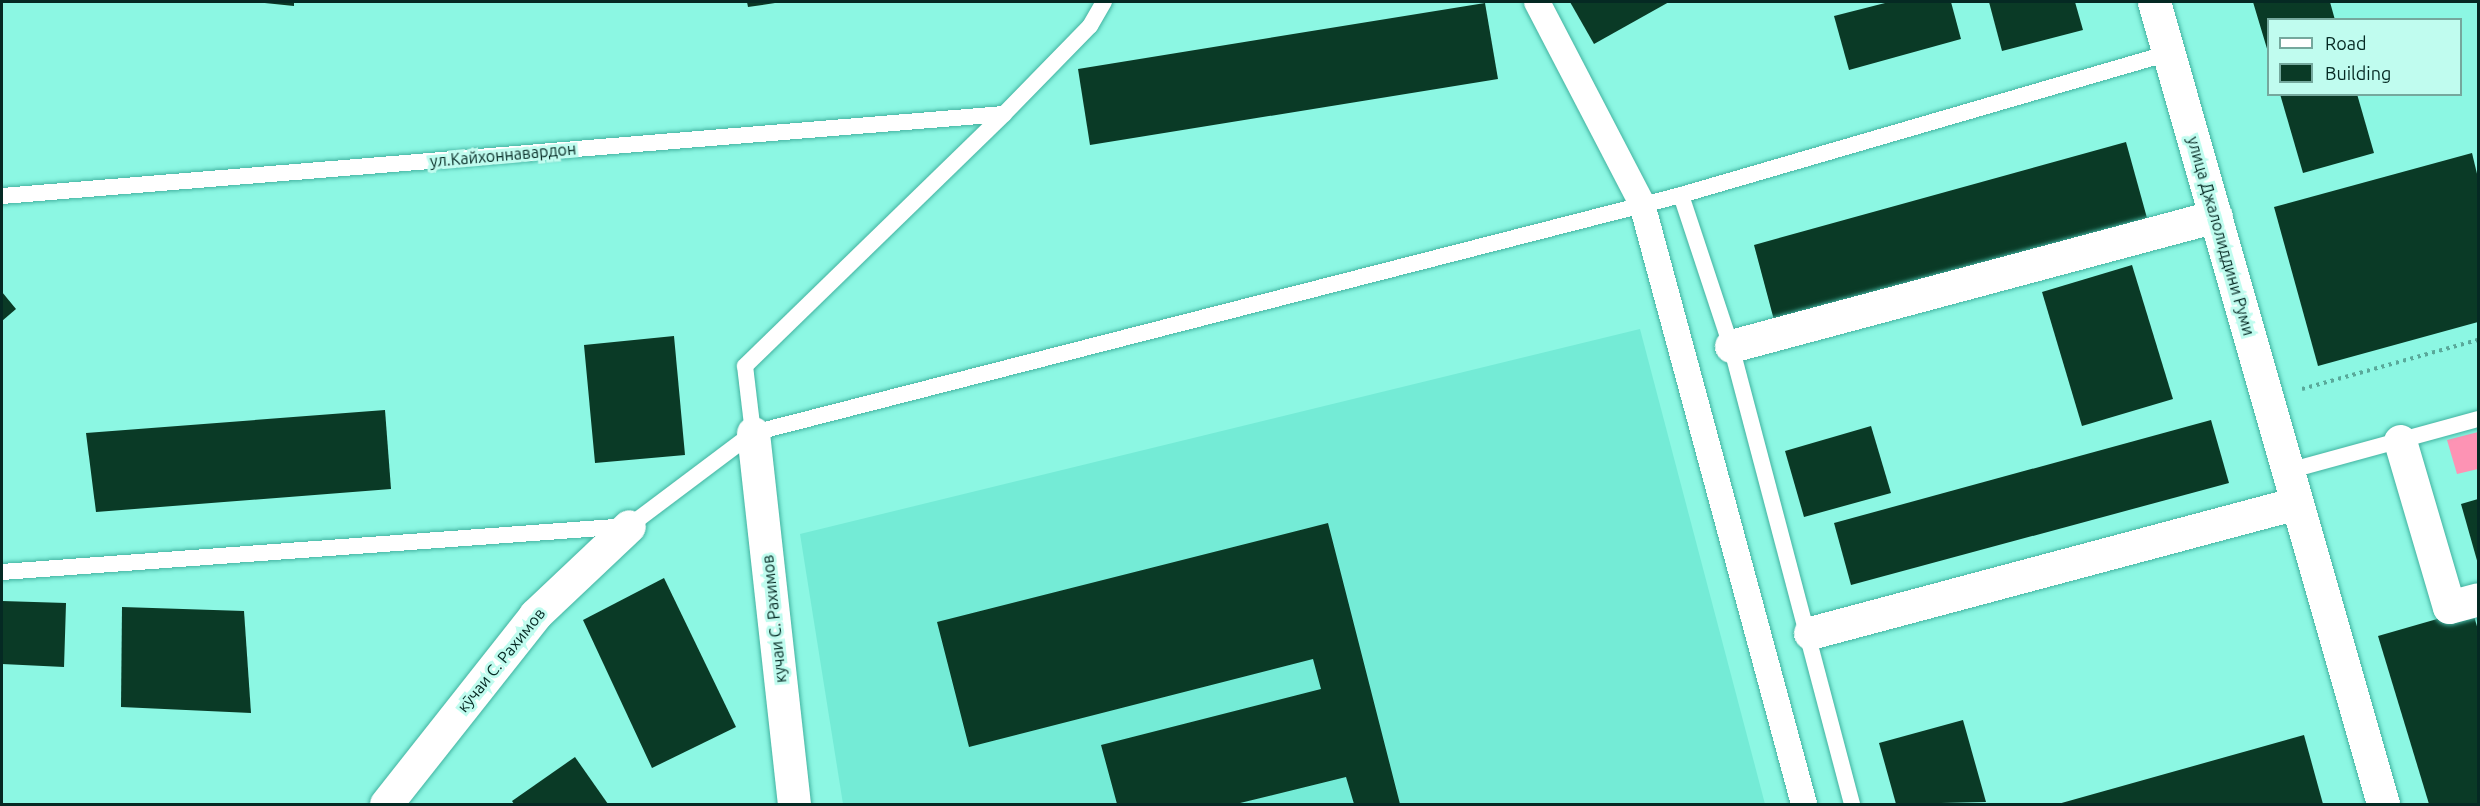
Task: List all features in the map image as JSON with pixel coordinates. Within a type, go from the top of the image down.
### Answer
[{"type":"street","points":[[1537,2],[1642,204],[1804,804]]},
{"type":"street","name":"улица Джалолиддини Руми","points":[[2154,2],[2384,804]]},
{"type":"street","points":[[1731,346],[2216,216]]},
{"type":"street","name":"кучаи С. Рахимов","points":[[753,433],[794,804]]},
{"type":"street","points":[[2400,441],[2449,607],[2478,599]]},
{"type":"street","points":[[1810,633],[2297,503]]},
{"type":"street","name":"кӯчаи С. Рахимов","points":[[386,804],[535,615],[629,526]]},
{"type":"lane","points":[[753,433],[745,366],[1004,114],[1089,26],[1104,2]]},
{"type":"lane","points":[[2,572],[629,526],[753,433],[1682,195],[2169,53]]},
{"type":"lane","name":"ул.Кайхоннавардон","points":[[2,196],[1004,114]]},
{"type":"lane","points":[[1682,195],[1731,346],[1810,633],[1852,804]]},
{"type":"lane","points":[[2288,471],[2478,419]]},
{"type":"path","points":[[2295,391],[2478,340]]},
{"type":"shaded area","points":[[1640,329],[1765,804],[843,804],[800,534]]},
{"type":"shaded area","points":[[2478,432],[2478,469],[2457,474],[2447,440]]},
{"type":"building","points":[[255,2],[294,2],[294,6]]},
{"type":"building","points":[[747,2],[775,2],[775,3],[748,7]]},
{"type":"building","points":[[1570,2],[1669,2],[1594,44]]},
{"type":"building","points":[[1889,2],[1951,2],[1961,39],[1849,70],[1834,16]]},
{"type":"building","points":[[1989,2],[2075,2],[2083,30],[2002,51]]},
{"type":"building","points":[[2253,2],[2330,2],[2334,18],[2267,18],[2267,49]]},
{"type":"building","points":[[1485,3],[1498,79],[1090,145],[1078,69]]},
{"type":"building","points":[[2281,96],[2358,96],[2374,153],[2303,173]]},
{"type":"building","points":[[2126,142],[2147,218],[1774,320],[1754,245]]},
{"type":"building","points":[[2472,153],[2478,178],[2478,322],[2318,366],[2274,207]]},
{"type":"building","points":[[2132,265],[2173,399],[2082,426],[2042,292]]},
{"type":"building","points":[[2,292],[16,309],[2,321]]},
{"type":"building","points":[[674,336],[685,455],[595,463],[584,345]]},
{"type":"building","points":[[385,410],[391,489],[96,512],[86,433]]},
{"type":"building","points":[[2211,420],[2229,483],[1851,585],[1834,523]]},
{"type":"building","points":[[1871,426],[1891,493],[1804,517],[1785,451]]},
{"type":"building","points":[[2478,499],[2478,564],[2461,504]]},
{"type":"building","points":[[1328,523],[1400,804],[1354,804],[1346,777],[1236,804],[1117,804],[1101,745],[1321,689],[1313,659],[969,747],[937,622]]},
{"type":"building","points":[[664,578],[736,727],[652,768],[583,620]]},
{"type":"building","points":[[2,601],[66,603],[64,667],[2,664]]},
{"type":"building","points":[[122,607],[244,611],[251,713],[121,707]]},
{"type":"building","points":[[2472,609],[2478,630],[2478,804],[2429,804],[2378,636]]},
{"type":"building","points":[[1963,720],[1986,802],[1896,804],[1879,743]]},
{"type":"building","points":[[2304,735],[2323,804],[2058,804]]},
{"type":"building","points":[[575,757],[608,804],[514,804],[512,801]]}]
